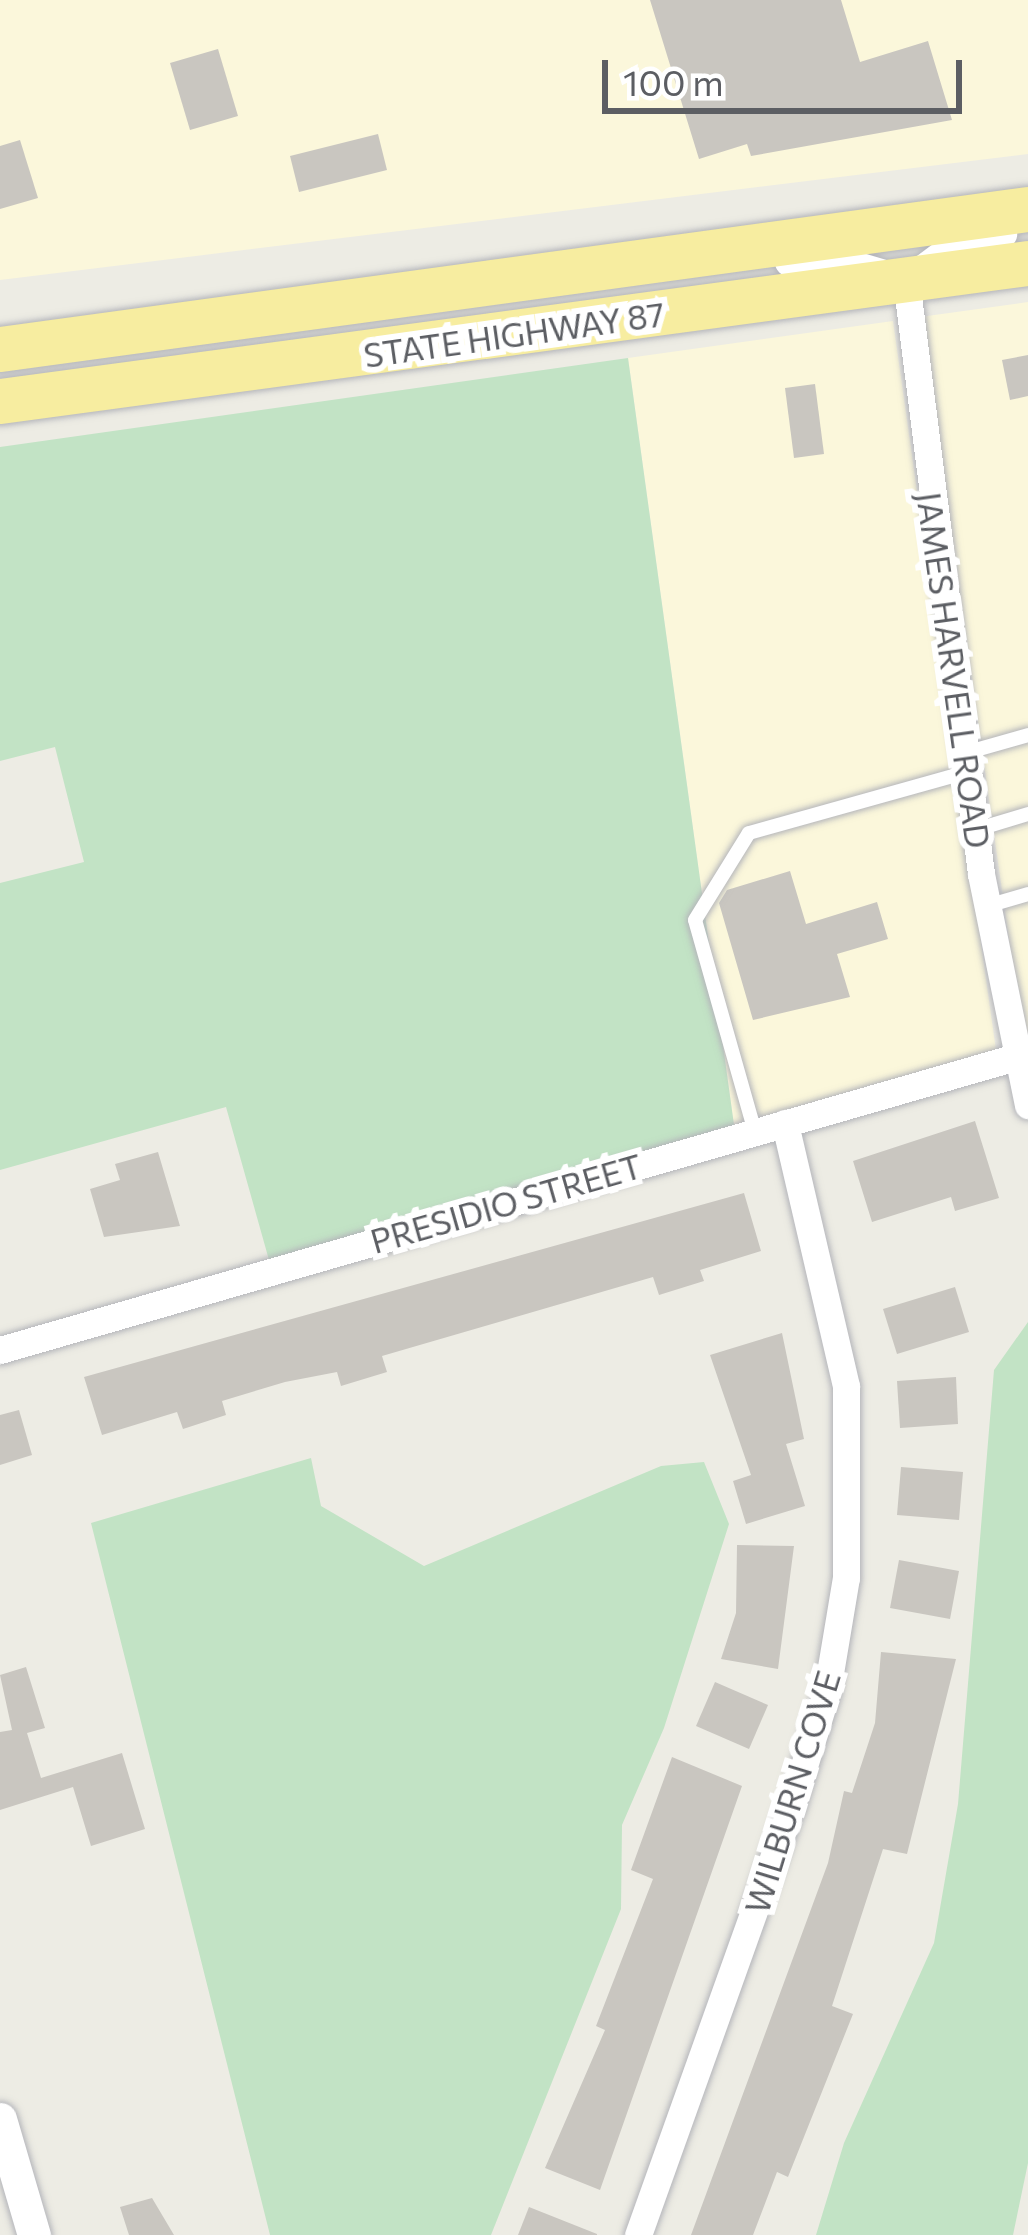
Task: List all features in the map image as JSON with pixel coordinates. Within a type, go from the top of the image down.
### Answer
[{"type":"highway","points":[[0,349],[1028,209]]},
{"type":"highway","name":"STATE HIGHWAY 87","points":[[0,401],[1028,263]]},
{"type":"street","points":[[374,301],[567,295],[806,260],[906,280],[963,242],[1028,230]]},
{"type":"street","name":"JAMES HARVELL ROAD","points":[[906,280],[986,907],[1012,1058],[1028,1105]]},
{"type":"street","name":"PRESIDIO STREET","points":[[0,1350],[1012,1058]]},
{"type":"street","name":"WILBURN COVE","points":[[638,2235],[792,1805],[827,1691],[846,1578],[846,1386],[784,1123]]},
{"type":"street","points":[[0,2119],[34,2235]]},
{"type":"lane","points":[[755,1132],[695,920],[749,833],[966,763],[1028,735]]},
{"type":"lane","points":[[975,830],[1028,814]]},
{"type":"lane","points":[[986,907],[1028,894]]},
{"type":"shaded area","points":[[0,0],[1028,0],[1028,154],[0,280]]},
{"type":"shaded area","points":[[1028,302],[1028,1057],[1026,1058],[920,317]]},
{"type":"shaded area","points":[[893,321],[996,1050],[734,1125],[628,358]]},
{"type":"green space","points":[[628,358],[734,1125],[269,1260],[226,1107],[0,1170],[0,883],[84,862],[55,747],[0,761],[0,447]]},
{"type":"green space","points":[[1028,1322],[1028,2163],[1013,2235],[816,2235],[844,2143],[934,1943],[958,1804],[994,1370]]},
{"type":"green space","points":[[311,1458],[321,1506],[424,1566],[661,1466],[704,1462],[729,1524],[664,1728],[622,1825],[621,1909],[491,2235],[270,2235],[91,1523]]},
{"type":"building","points":[[650,0],[841,0],[860,62],[928,41],[952,120],[751,156],[747,144],[699,159]]},
{"type":"building","points":[[218,49],[238,116],[190,130],[170,63]]},
{"type":"building","points":[[378,134],[387,170],[299,192],[290,156]]},
{"type":"building","points":[[20,140],[38,198],[0,209],[0,146]]},
{"type":"building","points":[[1028,355],[1028,396],[1010,400],[1002,360]]},
{"type":"building","points":[[815,384],[824,454],[794,458],[785,388]]},
{"type":"building","points":[[790,871],[806,924],[877,902],[888,939],[837,954],[850,997],[753,1020],[719,903],[727,890]]},
{"type":"building","points":[[975,1121],[999,1198],[955,1211],[951,1197],[872,1222],[853,1161]]},
{"type":"building","points":[[158,1152],[180,1226],[104,1237],[90,1189],[120,1180],[115,1164]]},
{"type":"building","points":[[744,1193],[761,1251],[700,1270],[704,1281],[659,1295],[653,1277],[382,1356],[387,1372],[341,1386],[337,1372],[285,1382],[222,1401],[226,1415],[183,1429],[177,1412],[102,1435],[84,1377]]},
{"type":"building","points":[[955,1287],[969,1332],[897,1354],[883,1309]]},
{"type":"building","points":[[782,1333],[804,1439],[786,1444],[805,1506],[746,1524],[733,1481],[751,1475],[710,1355]]},
{"type":"building","points":[[956,1377],[958,1424],[900,1428],[897,1381]]},
{"type":"building","points":[[19,1410],[32,1455],[0,1465],[0,1415]]},
{"type":"building","points":[[901,1467],[963,1472],[959,1520],[897,1515]]},
{"type":"building","points":[[737,1545],[794,1546],[778,1669],[721,1659],[736,1613]]},
{"type":"building","points":[[899,1560],[959,1571],[950,1619],[890,1608]]},
{"type":"building","points":[[881,1652],[956,1659],[907,1854],[883,1849],[832,2006],[853,2014],[788,2177],[777,2172],[753,2235],[691,2235],[828,1863],[844,1791],[852,1793],[875,1723]]},
{"type":"building","points":[[26,1667],[45,1728],[27,1733],[41,1778],[122,1753],[145,1829],[91,1846],[73,1787],[0,1810],[0,1732],[12,1730],[0,1675]]},
{"type":"building","points":[[715,1682],[768,1705],[749,1749],[696,1726]]},
{"type":"building","points":[[672,1757],[742,1786],[600,2190],[545,2168],[605,2030],[596,2026],[653,1879],[631,1870]]},
{"type":"building","points":[[152,2198],[174,2235],[129,2235],[120,2207]]},
{"type":"building","points":[[529,2207],[597,2234],[597,2235],[518,2235]]}]
